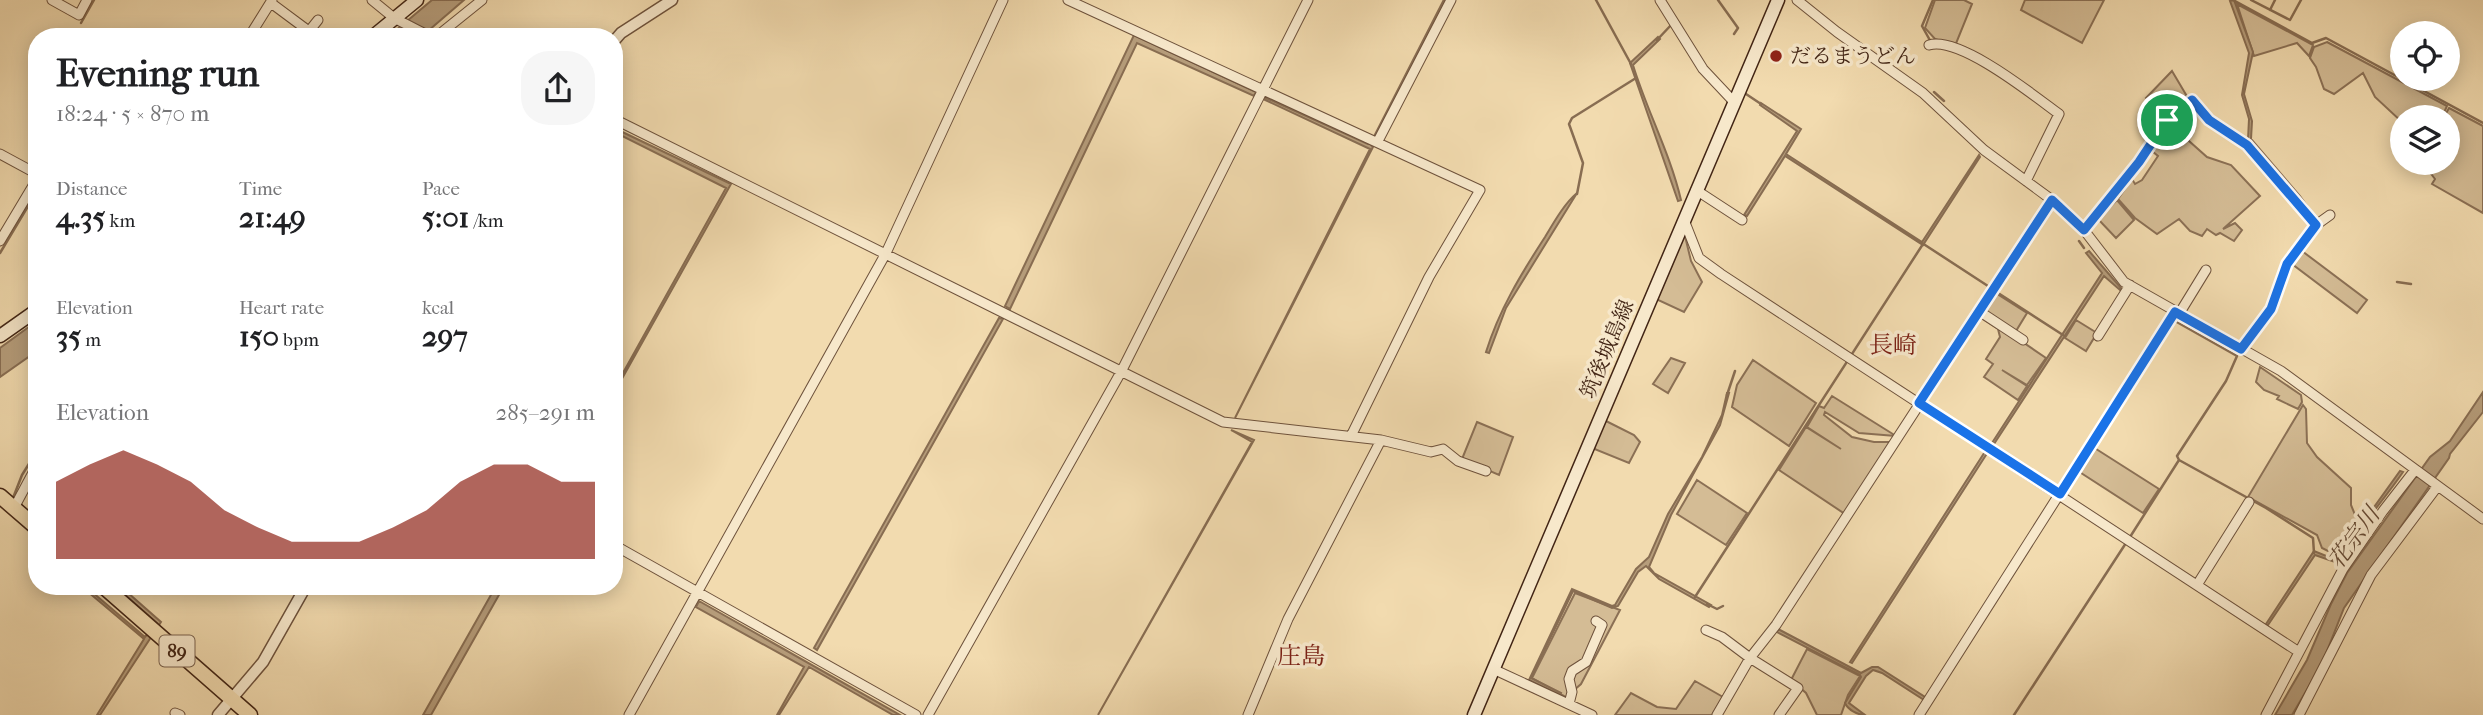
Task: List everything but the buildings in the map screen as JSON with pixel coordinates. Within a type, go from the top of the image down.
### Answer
[{"type":"main road","points":[[385,28],[417,0]]},
{"type":"main road","name":"筑後城島線","points":[[1474,715],[1778,0]]},
{"type":"main road","points":[[0,336],[28,316]]},
{"type":"main road","points":[[0,496],[28,520]]},
{"type":"main road","name":"89","points":[[113,595],[250,715]]},
{"type":"street","points":[[52,0],[79,15],[88,0]]},
{"type":"street","points":[[372,0],[397,20],[414,28]]},
{"type":"street","points":[[443,28],[482,0]]},
{"type":"street","points":[[623,32],[672,0]]},
{"type":"street","points":[[629,715],[886,253],[1003,0]]},
{"type":"street","points":[[1068,0],[1480,190],[1429,277],[1351,436]]},
{"type":"street","points":[[928,715],[1121,372],[1308,0]]},
{"type":"street","points":[[1378,141],[1451,0]]},
{"type":"street","points":[[1660,0],[1703,69],[1734,102]]},
{"type":"street","points":[[1797,0],[1923,93],[1984,150],[2052,200],[2084,230],[2124,282],[2281,371],[2483,519]]},
{"type":"street","points":[[255,28],[272,2],[305,28]]},
{"type":"street","points":[[312,28],[318,20]]},
{"type":"street","points":[[1929,45],[1938,43],[1985,62],[2059,114],[2026,181]]},
{"type":"street","points":[[2084,230],[2139,162],[2167,120],[2192,100],[2209,120],[2247,145],[2316,225]]},
{"type":"street","points":[[623,123],[1223,422],[1381,440],[1431,452],[1443,449],[1458,461],[1486,471]]},
{"type":"street","points":[[0,154],[28,171]]},
{"type":"street","points":[[1696,190],[1742,220]]},
{"type":"street","points":[[0,242],[28,193]]},
{"type":"street","points":[[1717,715],[1750,658],[1776,625],[2052,200]]},
{"type":"street","points":[[2241,349],[2271,309],[2287,264],[2316,225],[2330,215]]},
{"type":"street","points":[[1684,218],[1699,258],[1780,314],[2299,652]]},
{"type":"street","points":[[1919,715],[2206,270]]},
{"type":"street","points":[[2098,336],[2130,285]]},
{"type":"street","points":[[1979,310],[2023,340]]},
{"type":"street","points":[[1248,715],[1288,619],[1381,440]]},
{"type":"street","points":[[2266,715],[2343,569],[2383,511],[2416,471]]},
{"type":"street","points":[[14,508],[28,482]]},
{"type":"street","points":[[2299,715],[2371,575],[2436,486]]},
{"type":"street","points":[[2197,585],[2249,502]]},
{"type":"street","points":[[623,550],[916,715]]},
{"type":"street","points":[[218,715],[263,662],[301,595]]},
{"type":"street","points":[[1569,704],[1572,692],[1569,679],[1572,671],[1586,662],[1602,625],[1596,621]]},
{"type":"street","points":[[1706,630],[1722,637],[1798,688],[1779,715]]},
{"type":"street","points":[[1493,669],[1592,715]]},
{"type":"shaded area","points":[[432,0],[464,0],[431,28],[399,28]]},
{"type":"shaded area","points":[[1935,0],[1964,0],[1972,4],[1955,46],[1935,39],[1925,28]]},
{"type":"shaded area","points":[[2025,0],[2104,0],[2082,43],[2021,10]]},
{"type":"shaded area","points":[[2234,0],[2253,52],[2244,94],[2252,121],[2251,139],[2318,221],[2248,140],[2249,119],[2242,95],[2249,53],[2230,1]]},
{"type":"shaded area","points":[[2237,4],[2313,45],[2309,56],[2297,43],[2254,56]]},
{"type":"shaded area","points":[[1134,35],[1256,92],[1254,96],[1137,43],[1010,309],[1005,306]]},
{"type":"shaded area","points":[[1658,37],[1660,39],[1633,65],[1671,166],[1681,200],[1678,201],[1630,63]]},
{"type":"shaded area","points":[[2327,42],[2390,76],[2390,91],[2419,91],[2445,105],[2390,105],[2390,111],[2375,97],[2363,73],[2334,94],[2324,89],[2310,58],[2314,47]]},
{"type":"shaded area","points":[[2172,71],[2188,98],[2167,116],[2146,98]]},
{"type":"shaded area","points":[[1264,97],[1373,147],[1235,418],[1370,149],[1263,99]]},
{"type":"shaded area","points":[[1761,103],[1801,129],[1786,154],[1922,242],[1979,155],[1980,157],[1923,245],[1785,156],[1747,216],[1744,215],[1797,131],[1760,105]]},
{"type":"shaded area","points":[[2460,114],[2483,126],[2483,213],[2432,184],[2435,179],[2432,175],[2460,175]]},
{"type":"shaded area","points":[[2171,125],[2207,157],[2231,165],[2260,196],[2223,229],[2235,223],[2242,230],[2234,241],[2207,229],[2202,236],[2190,231],[2179,219],[2157,234],[2135,218],[2118,199],[2132,179],[2135,184],[2142,180],[2158,156],[2152,151]]},
{"type":"shaded area","points":[[623,132],[731,184],[623,377],[623,373],[726,188],[623,136]]},
{"type":"shaded area","points":[[1577,193],[1506,308],[1489,353],[1486,352],[1497,322],[1519,279],[1568,202]]},
{"type":"shaded area","points":[[2117,200],[2134,220],[2116,238],[2098,219]]},
{"type":"shaded area","points":[[1684,232],[1691,261],[1702,282],[1684,312],[1656,299]]},
{"type":"shaded area","points":[[2089,251],[2120,290],[2104,276],[1992,447],[1990,446],[2102,273],[2086,253]]},
{"type":"shaded area","points":[[2302,251],[2367,300],[2357,313],[2292,264]]},
{"type":"shaded area","points":[[1994,292],[2027,313],[2016,331],[1984,310]]},
{"type":"shaded area","points":[[1980,313],[2046,358],[2027,385],[2002,370],[2027,386],[2018,400],[1984,377],[1993,364],[1986,359],[2000,337],[1998,329],[1981,318],[1967,339]]},
{"type":"shaded area","points":[[999,318],[1003,319],[817,650],[814,648]]},
{"type":"shaded area","points":[[2076,320],[2097,333],[2086,351],[2065,338]]},
{"type":"shaded area","points":[[28,328],[28,357],[0,377],[0,348]]},
{"type":"shaded area","points":[[1671,358],[1685,363],[1668,393],[1653,384]]},
{"type":"shaded area","points":[[1753,360],[1816,403],[1789,446],[1732,407],[1737,385]]},
{"type":"shaded area","points":[[2260,367],[2301,395],[2302,402],[2298,409],[2277,399],[2279,396],[2264,390],[2256,382]]},
{"type":"shaded area","points":[[2483,392],[2483,412],[2450,454],[2344,608],[2321,666],[2292,715],[2275,715],[2307,660],[2347,573],[2430,457],[2450,441]]},
{"type":"shaded area","points":[[1727,393],[1720,425],[1671,515],[1649,567],[1654,573],[1711,605],[1709,607],[1659,579],[1646,566],[1638,572],[1618,606],[1612,608],[1573,591],[1531,678],[1561,693],[1560,695],[1529,680],[1572,589],[1615,605],[1636,569],[1649,557],[1668,514],[1702,457],[1722,415]]},
{"type":"shaded area","points":[[1832,396],[1896,436],[1859,433],[1825,412],[1824,415],[1852,437],[1874,442],[1892,442],[1845,514],[1779,470],[1806,427],[1841,449],[1807,427],[1819,406],[1824,408]]},
{"type":"shaded area","points":[[2303,405],[2306,409],[2307,443],[2317,457],[2351,488],[2351,505],[2358,522],[2334,554],[2322,548],[2317,535],[2248,497]]},
{"type":"shaded area","points":[[1604,420],[1634,435],[1640,442],[1629,463],[1592,448]]},
{"type":"shaded area","points":[[1477,422],[1513,437],[1499,475],[1462,459]]},
{"type":"shaded area","points":[[1231,430],[1254,440],[1098,715],[1252,442]]},
{"type":"shaded area","points":[[2093,447],[2159,489],[2143,513],[2078,471]]},
{"type":"shaded area","points":[[1986,450],[1988,452],[1852,663],[1850,662]]},
{"type":"shaded area","points":[[2400,471],[2403,472],[2338,563],[2315,555],[2268,625],[2266,624],[2314,551],[2336,560]]},
{"type":"shaded area","points":[[1697,480],[1747,513],[1726,545],[1677,514]]},
{"type":"shaded area","points":[[1575,593],[1620,610],[1581,684],[1566,697],[1532,678]]},
{"type":"shaded area","points":[[92,595],[96,595],[145,637],[157,623],[125,595],[130,595],[161,622],[100,715],[97,715],[144,639]]},
{"type":"shaded area","points":[[491,595],[499,595],[431,715],[423,715]]},
{"type":"shaded area","points":[[699,601],[900,715],[893,715],[809,667],[777,715],[804,667],[696,607]]},
{"type":"shaded area","points":[[1778,629],[1861,673],[1878,667],[1925,697],[1924,700],[1873,670],[1866,676],[1849,703],[1865,715],[1856,713],[1845,703],[1860,675],[1777,632]]},
{"type":"shaded area","points":[[1807,649],[1860,676],[1848,695],[1841,715],[1817,715],[1806,693],[1791,680]]},
{"type":"shaded area","points":[[1695,681],[1723,697],[1712,715],[1615,715],[1631,693],[1657,707],[1676,709]]},
{"type":"waterway","points":[[81,23],[94,0]]},
{"type":"waterway","points":[[1374,137],[1444,0]]},
{"type":"waterway","points":[[1596,0],[1631,64]]},
{"type":"waterway","points":[[1718,0],[1738,28],[1734,34]]},
{"type":"waterway","points":[[1932,44],[1922,26],[1933,0]]},
{"type":"waterway","points":[[2233,0],[2312,43],[2326,38],[2483,123]]},
{"type":"waterway","points":[[2251,0],[2290,20],[2301,0]]},
{"type":"waterway","points":[[2270,10],[2275,0]]},
{"type":"waterway","points":[[1657,40],[1672,24]]},
{"type":"waterway","points":[[1577,194],[1583,163],[1569,124],[1572,118],[1636,78]]},
{"type":"waterway","points":[[1743,92],[1761,104]]},
{"type":"waterway","points":[[1934,92],[1944,101]]},
{"type":"waterway","points":[[0,253],[28,206]]},
{"type":"waterway","points":[[2079,241],[2084,248]]},
{"type":"waterway","points":[[1922,243],[1991,288]]},
{"type":"waterway","points":[[1695,597],[1923,244]]},
{"type":"waterway","points":[[2397,282],[2411,284]]},
{"type":"waterway","points":[[1995,291],[2063,335]]},
{"type":"waterway","points":[[2130,537],[2179,460],[2177,456],[2226,381],[2237,356],[2175,321]]},
{"type":"waterway","points":[[1727,395],[1735,371]]},
{"type":"waterway","name":"花宗川","points":[[2179,460],[2266,508],[2313,538],[2314,553]]},
{"type":"waterway","points":[[13,498],[28,465]]},
{"type":"waterway","points":[[2014,715],[2126,543]]},
{"type":"waterway","points":[[1707,604],[1717,609],[1723,606]]},
{"type":"place","name":"だるまうどん","points":[[1776,56]]},
{"type":"district","name":"長崎","points":[[1893,345]]},
{"type":"district","name":"庄島","points":[[1301,656]]},
{"type":"route","points":[[2192,100],[2209,120],[2247,145],[2316,225],[2287,264],[2271,309],[2241,349],[2175,312],[2060,494],[1919,403],[2052,200],[2084,230],[2139,162],[2167,120],[2192,100]]}]
